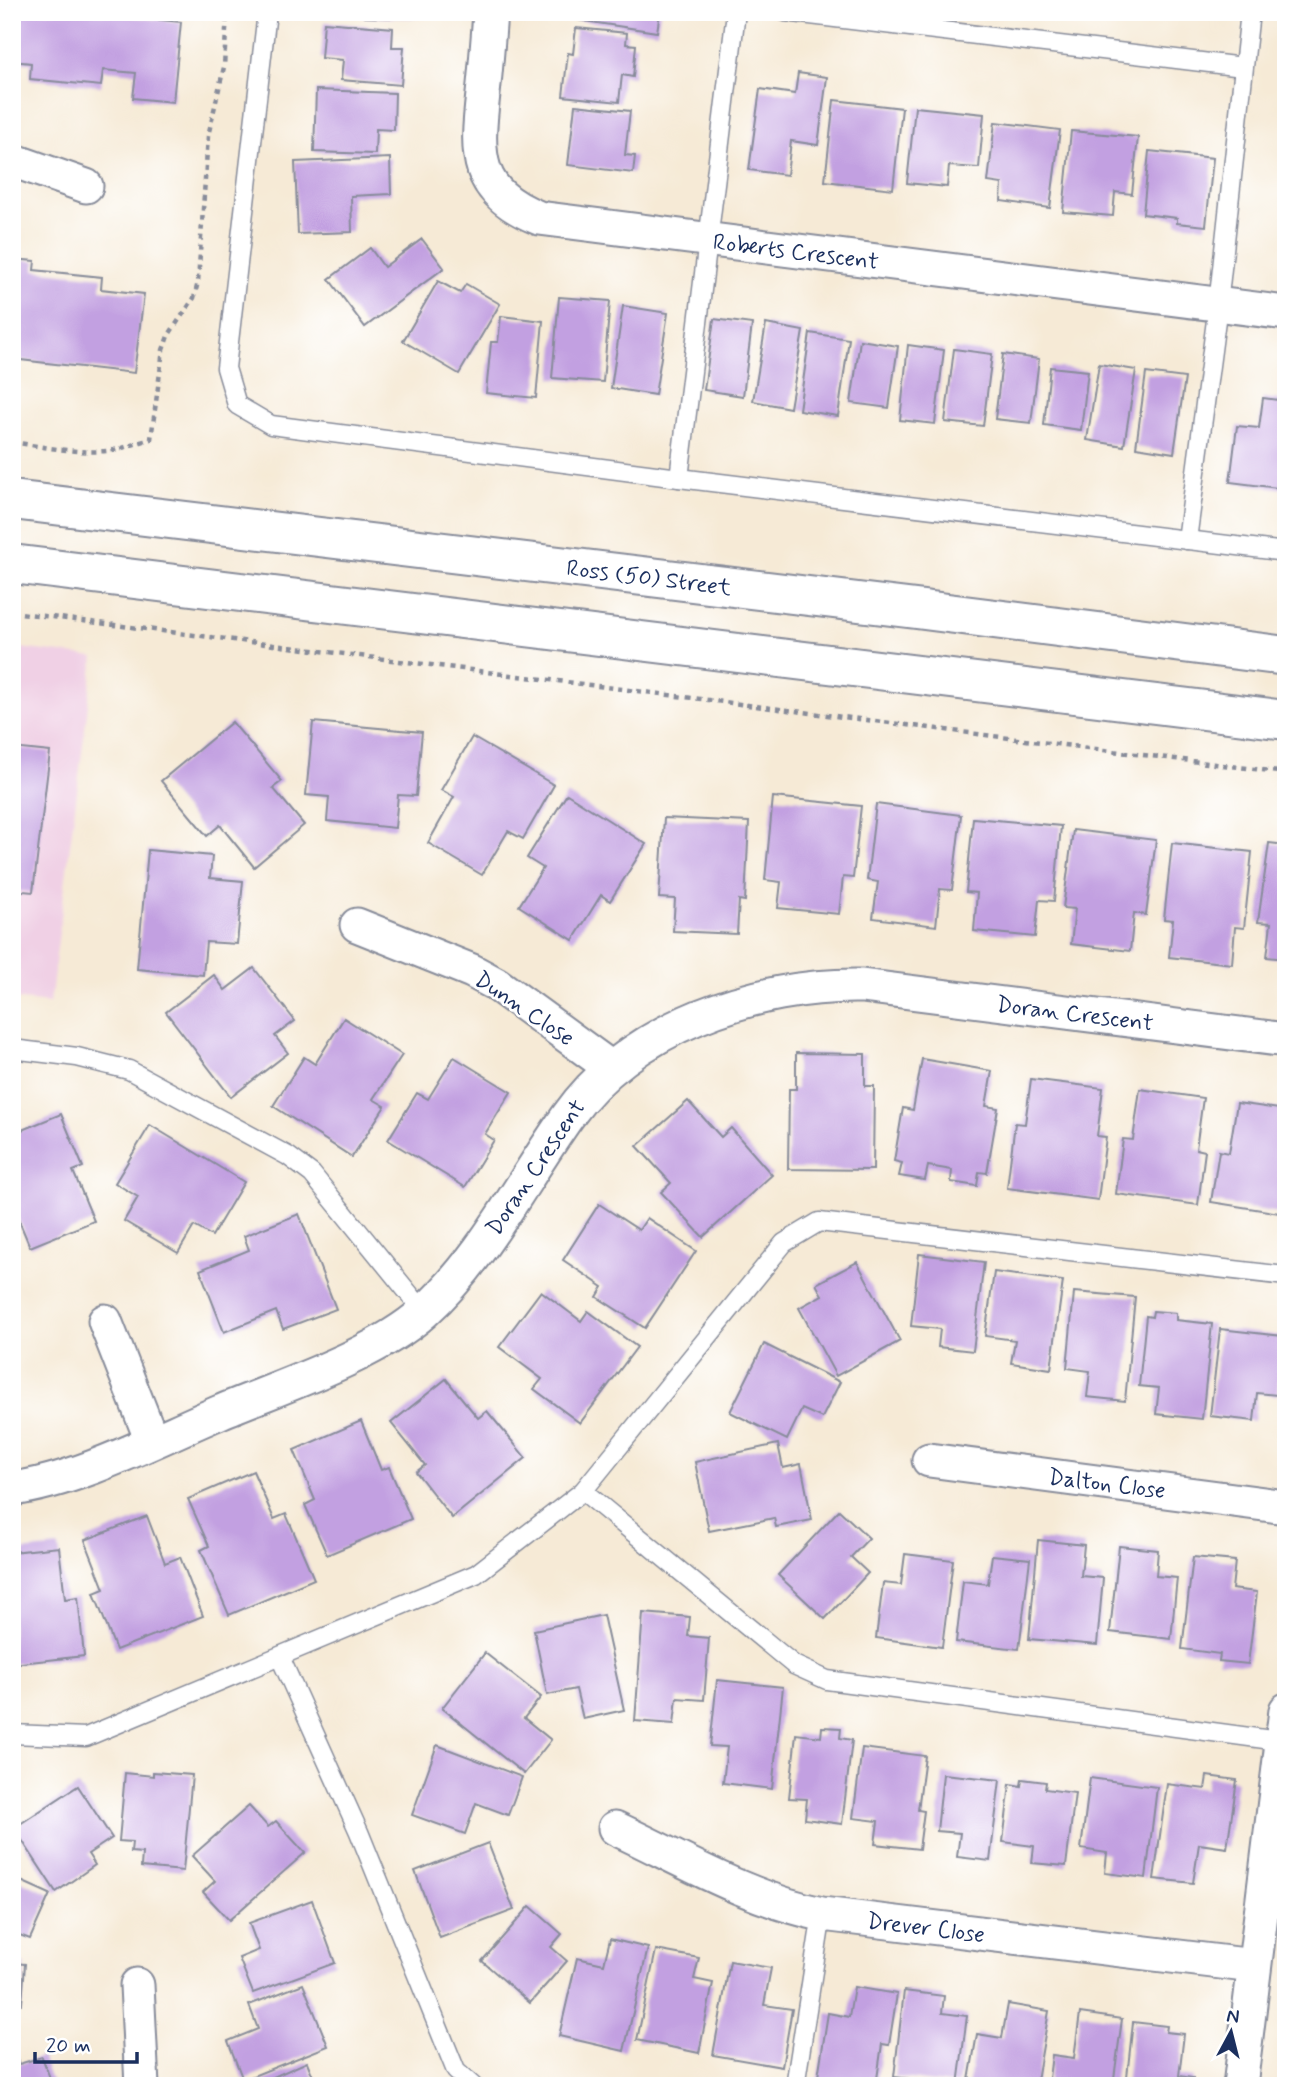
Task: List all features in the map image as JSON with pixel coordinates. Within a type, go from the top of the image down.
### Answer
[{"type":"street","name":"Roberts Crescent","points":[[490,12],[478,132],[479,154],[484,173],[496,190],[519,210],[539,218],[1286,313]]},
{"type":"street","points":[[12,160],[86,186]]},
{"type":"street","name":"Ross (50) Street","points":[[12,500],[1286,656]]},
{"type":"street","points":[[12,564],[1286,720]]},
{"type":"street","name":"Dunn Close","points":[[357,925],[472,971],[496,984],[611,1068]]},
{"type":"street","name":"Doran Crescent","points":[[12,1489],[68,1477],[350,1358],[404,1328],[449,1286],[477,1252],[568,1115],[586,1093],[611,1068],[637,1050],[724,1006],[760,995],[830,985],[862,986],[1286,1040]]},
{"type":"street","points":[[105,1321],[152,1441]]},
{"type":"street","name":"Dalton Close","points":[[929,1460],[1286,1507]]},
{"type":"street","points":[[1240,2086],[1284,1731]]},
{"type":"street","name":"Drever Close","points":[[615,1828],[756,1895],[789,1907],[822,1914],[1254,1966]]},
{"type":"street","points":[[137,1985],[142,2086]]},
{"type":"lane","points":[[267,12],[226,368],[237,405],[271,425],[1286,552]]},
{"type":"lane","points":[[679,478],[736,12]]},
{"type":"lane","points":[[785,12],[1243,67]]},
{"type":"lane","points":[[1187,540],[1218,305],[1250,12]]},
{"type":"lane","points":[[12,1049],[77,1057],[129,1070],[288,1156],[312,1174],[424,1312]]},
{"type":"lane","points":[[12,1734],[86,1737],[476,1574],[583,1491],[784,1243],[818,1222],[1286,1276]]},
{"type":"lane","points":[[583,1491],[794,1665],[827,1680],[1284,1731]]},
{"type":"lane","points":[[280,1657],[359,1832],[456,2071],[473,2086]]},
{"type":"lane","points":[[795,2086],[822,1914]]},
{"type":"path","points":[[12,442],[101,451],[151,439],[163,350],[168,336],[194,298],[198,282],[208,136],[224,66],[227,12]]},
{"type":"path","points":[[12,612],[1286,773]]},
{"type":"shaded area","points":[[12,647],[94,657],[50,1003],[12,999]]},
{"type":"building","points":[[12,12],[83,12],[181,22],[173,102],[133,98],[136,73],[103,70],[101,86],[30,79],[31,63],[12,61]]},
{"type":"building","points":[[364,12],[419,12],[418,18],[364,17]]},
{"type":"building","points":[[565,12],[660,12],[657,32],[564,18]]},
{"type":"building","points":[[324,22],[393,28],[392,47],[404,47],[401,85],[341,80],[343,60],[321,58]]},
{"type":"building","points":[[576,28],[627,33],[626,44],[636,45],[633,77],[622,75],[619,102],[563,96],[568,53],[573,54]]},
{"type":"building","points":[[798,73],[827,77],[818,145],[791,141],[787,175],[749,170],[760,89],[795,94]]},
{"type":"building","points":[[316,90],[395,93],[394,130],[376,129],[375,154],[314,152]]},
{"type":"building","points":[[834,100],[902,108],[893,189],[825,181]]},
{"type":"building","points":[[575,105],[630,111],[625,155],[635,156],[633,173],[568,165]]},
{"type":"building","points":[[915,107],[984,114],[979,168],[949,166],[947,187],[907,183]]},
{"type":"building","points":[[995,122],[1060,130],[1050,208],[1001,201],[1002,184],[988,182]]},
{"type":"building","points":[[1071,131],[1138,137],[1132,194],[1115,192],[1113,216],[1063,212]]},
{"type":"building","points":[[1149,151],[1213,158],[1206,226],[1177,223],[1177,218],[1143,214]]},
{"type":"building","points":[[390,158],[391,194],[351,196],[352,232],[298,234],[295,162]]},
{"type":"building","points":[[422,239],[444,268],[365,327],[329,279],[370,248],[384,267]]},
{"type":"building","points":[[12,259],[35,261],[34,270],[102,277],[101,289],[144,294],[134,373],[12,359]]},
{"type":"building","points":[[438,281],[460,293],[466,284],[500,304],[459,374],[403,341]]},
{"type":"building","points":[[559,297],[610,301],[603,382],[552,378]]},
{"type":"building","points":[[623,306],[668,313],[655,395],[611,388]]},
{"type":"building","points":[[501,316],[543,321],[536,398],[486,393],[491,342],[498,342]]},
{"type":"building","points":[[714,319],[752,324],[743,396],[704,390]]},
{"type":"building","points":[[766,324],[803,331],[790,408],[753,401]]},
{"type":"building","points":[[810,333],[849,339],[838,416],[799,410]]},
{"type":"building","points":[[860,340],[898,346],[889,408],[851,403]]},
{"type":"building","points":[[908,345],[944,350],[935,424],[900,420]]},
{"type":"building","points":[[954,349],[992,354],[983,426],[945,422]]},
{"type":"building","points":[[1003,354],[1039,359],[1031,423],[995,419]]},
{"type":"building","points":[[1099,364],[1136,370],[1124,446],[1087,440]]},
{"type":"building","points":[[1050,367],[1088,371],[1081,430],[1044,425]]},
{"type":"building","points":[[1146,373],[1185,378],[1174,453],[1136,447]]},
{"type":"building","points":[[1263,398],[1286,401],[1286,489],[1230,482],[1237,426],[1259,428]]},
{"type":"building","points":[[232,722],[282,781],[273,788],[304,825],[254,867],[220,825],[207,836],[161,781]]},
{"type":"building","points":[[313,722],[422,732],[416,796],[398,795],[395,828],[327,821],[329,797],[306,795]]},
{"type":"building","points":[[472,737],[554,785],[523,839],[508,831],[482,875],[428,843],[454,797],[441,790]]},
{"type":"building","points":[[12,748],[50,752],[33,892],[12,890]]},
{"type":"building","points":[[567,794],[646,844],[610,901],[601,895],[573,940],[519,906],[543,868],[527,858]]},
{"type":"building","points":[[773,797],[861,806],[853,878],[843,877],[839,914],[778,908],[781,882],[765,880]]},
{"type":"building","points":[[876,804],[961,815],[952,890],[940,889],[936,926],[873,918],[878,882],[867,880]]},
{"type":"building","points":[[664,818],[749,822],[745,901],[739,900],[737,934],[673,931],[675,899],[659,898]]},
{"type":"building","points":[[973,818],[1061,826],[1054,901],[1039,900],[1035,937],[974,931],[977,893],[966,892]]},
{"type":"building","points":[[1073,830],[1156,840],[1146,915],[1134,913],[1130,951],[1071,944],[1075,909],[1063,908]]},
{"type":"building","points":[[1172,843],[1252,852],[1244,928],[1235,927],[1232,964],[1169,957],[1173,920],[1164,919]]},
{"type":"building","points":[[1269,843],[1286,845],[1286,959],[1267,957],[1271,923],[1258,922]]},
{"type":"building","points":[[148,850],[212,856],[210,878],[243,881],[237,944],[206,942],[203,975],[137,969]]},
{"type":"building","points":[[254,968],[295,1021],[275,1036],[288,1053],[231,1097],[166,1012],[214,975],[225,990]]},
{"type":"building","points":[[344,1018],[402,1055],[373,1099],[385,1106],[352,1157],[273,1106],[304,1057],[315,1064]]},
{"type":"building","points":[[796,1053],[865,1054],[865,1086],[874,1086],[873,1170],[788,1169],[789,1089],[796,1089]]},
{"type":"building","points":[[454,1057],[511,1092],[485,1134],[494,1140],[465,1187],[388,1140],[417,1093],[428,1099]]},
{"type":"building","points":[[922,1059],[992,1071],[986,1106],[998,1108],[987,1173],[979,1172],[977,1186],[951,1182],[952,1170],[928,1166],[925,1180],[899,1176],[902,1163],[894,1161],[903,1108],[913,1110]]},
{"type":"building","points":[[1031,1079],[1103,1088],[1097,1136],[1106,1137],[1098,1200],[1007,1188],[1015,1123],[1025,1124]]},
{"type":"building","points":[[1140,1089],[1203,1098],[1196,1149],[1205,1151],[1198,1205],[1116,1194],[1123,1139],[1133,1140]]},
{"type":"building","points":[[688,1101],[721,1137],[731,1128],[772,1175],[703,1237],[661,1192],[671,1183],[637,1146]]},
{"type":"building","points":[[1237,1103],[1286,1110],[1286,1214],[1211,1202],[1219,1151],[1229,1153]]},
{"type":"building","points":[[61,1114],[83,1167],[73,1171],[94,1221],[30,1247],[12,1204],[12,1134]]},
{"type":"building","points":[[150,1125],[244,1182],[212,1236],[194,1226],[178,1253],[124,1221],[138,1197],[115,1183]]},
{"type":"building","points":[[599,1204],[639,1230],[647,1218],[696,1251],[645,1328],[597,1297],[603,1287],[563,1260]]},
{"type":"building","points":[[299,1214],[336,1309],[283,1329],[276,1311],[224,1332],[200,1270],[249,1250],[244,1236]]},
{"type":"building","points":[[919,1254],[984,1262],[973,1351],[938,1347],[940,1329],[911,1326]]},
{"type":"building","points":[[857,1262],[900,1341],[836,1376],[799,1308],[822,1295],[816,1284]]},
{"type":"building","points":[[994,1272],[1063,1281],[1051,1369],[1011,1363],[1015,1340],[985,1336]]},
{"type":"building","points":[[541,1291],[581,1321],[588,1311],[637,1347],[580,1423],[534,1389],[542,1379],[499,1347]]},
{"type":"building","points":[[1074,1292],[1135,1297],[1125,1401],[1087,1397],[1090,1371],[1067,1368]]},
{"type":"building","points":[[1153,1311],[1176,1313],[1176,1320],[1212,1324],[1202,1419],[1156,1414],[1159,1388],[1139,1386],[1146,1316],[1152,1317]]},
{"type":"building","points":[[1220,1329],[1283,1336],[1277,1395],[1257,1393],[1254,1421],[1210,1416]]},
{"type":"building","points":[[764,1344],[840,1382],[822,1418],[802,1409],[787,1440],[730,1412]]},
{"type":"building","points":[[446,1379],[478,1418],[487,1411],[526,1458],[452,1518],[416,1472],[425,1465],[391,1423]]},
{"type":"building","points":[[361,1421],[381,1470],[389,1467],[411,1519],[327,1555],[305,1505],[315,1500],[294,1450]]},
{"type":"building","points":[[778,1444],[783,1468],[801,1464],[812,1520],[776,1527],[774,1518],[709,1531],[695,1462]]},
{"type":"building","points":[[253,1471],[274,1519],[286,1514],[314,1579],[229,1615],[201,1550],[209,1546],[188,1499]]},
{"type":"building","points":[[839,1510],[869,1538],[851,1557],[868,1573],[825,1619],[778,1575]]},
{"type":"building","points":[[147,1516],[165,1563],[180,1557],[203,1616],[116,1650],[94,1593],[104,1589],[85,1540]]},
{"type":"building","points":[[1038,1540],[1084,1545],[1081,1576],[1103,1578],[1097,1645],[1029,1639]]},
{"type":"building","points":[[1119,1546],[1158,1550],[1156,1576],[1177,1578],[1171,1639],[1110,1632]]},
{"type":"building","points":[[59,1547],[65,1599],[78,1597],[84,1656],[12,1664],[12,1552]]},
{"type":"building","points":[[905,1554],[953,1560],[942,1647],[876,1638],[883,1583],[901,1585]]},
{"type":"building","points":[[992,1555],[1030,1559],[1019,1649],[956,1642],[963,1581],[988,1584]]},
{"type":"building","points":[[1193,1557],[1235,1561],[1232,1589],[1257,1592],[1248,1664],[1219,1661],[1220,1654],[1182,1649]]},
{"type":"building","points":[[643,1613],[690,1617],[688,1636],[709,1638],[704,1700],[677,1698],[674,1724],[635,1721]]},
{"type":"building","points":[[603,1615],[624,1710],[583,1719],[576,1689],[547,1695],[534,1630]]},
{"type":"building","points":[[485,1653],[541,1697],[524,1718],[551,1740],[524,1774],[442,1708]]},
{"type":"building","points":[[717,1680],[783,1687],[772,1789],[723,1783],[727,1747],[710,1746]]},
{"type":"building","points":[[822,1727],[841,1728],[840,1738],[852,1740],[842,1824],[805,1819],[807,1799],[789,1798],[796,1734],[821,1737]]},
{"type":"building","points":[[437,1745],[522,1777],[508,1815],[476,1803],[465,1834],[412,1815]]},
{"type":"building","points":[[862,1748],[925,1756],[918,1810],[924,1811],[919,1849],[875,1844],[878,1821],[853,1818]]},
{"type":"building","points":[[153,1772],[192,1775],[183,1871],[141,1867],[142,1853],[131,1852],[132,1842],[119,1841],[125,1773],[153,1776]]},
{"type":"building","points":[[943,1774],[1000,1780],[990,1861],[957,1857],[960,1833],[937,1831]]},
{"type":"building","points":[[1207,1776],[1237,1780],[1227,1848],[1199,1844],[1193,1883],[1154,1879],[1167,1784],[1205,1789]]},
{"type":"building","points":[[1090,1778],[1157,1787],[1146,1878],[1105,1873],[1107,1853],[1081,1849]]},
{"type":"building","points":[[1022,1779],[1046,1782],[1045,1789],[1075,1793],[1066,1866],[1032,1863],[1034,1846],[1003,1842],[1010,1784],[1021,1786]]},
{"type":"building","points":[[78,1786],[112,1838],[88,1854],[95,1865],[56,1892],[14,1828]]},
{"type":"building","points":[[249,1806],[268,1827],[276,1821],[305,1853],[229,1920],[203,1892],[215,1881],[192,1856]]},
{"type":"building","points":[[488,1843],[514,1910],[440,1938],[415,1871]]},
{"type":"building","points":[[12,1877],[50,1894],[30,1939],[17,1934],[12,1945]]},
{"type":"building","points":[[312,1900],[335,1963],[253,1993],[239,1958],[259,1950],[249,1923]]},
{"type":"building","points":[[530,1906],[562,1934],[551,1947],[567,1961],[530,2003],[482,1961]]},
{"type":"building","points":[[610,1939],[648,1948],[624,2051],[559,2036],[577,1958],[604,1964]]},
{"type":"building","points":[[656,1950],[699,1958],[694,1979],[713,1983],[699,2053],[637,2040]]},
{"type":"building","points":[[730,1961],[771,1968],[764,2005],[792,2009],[782,2067],[713,2055]]},
{"type":"building","points":[[12,1963],[25,1964],[22,2004],[12,2003]]},
{"type":"building","points":[[303,1984],[328,2046],[243,2080],[228,2041],[258,2029],[249,2005]]},
{"type":"building","points":[[854,1987],[897,1994],[889,2045],[882,2044],[876,2086],[817,2083],[828,2013],[849,2017]]},
{"type":"building","points":[[904,1991],[944,1996],[942,2013],[967,2016],[958,2085],[894,2077]]},
{"type":"building","points":[[1008,2004],[1049,2011],[1036,2086],[968,2086],[977,2034],[1002,2038]]},
{"type":"building","points":[[1080,2013],[1122,2019],[1113,2086],[1048,2086],[1052,2055],[1074,2058]]},
{"type":"building","points":[[1133,2022],[1167,2026],[1166,2032],[1184,2034],[1179,2076],[1193,2078],[1192,2086],[1126,2086]]},
{"type":"building","points":[[12,2045],[19,2064],[42,2057],[53,2086],[12,2086]]},
{"type":"building","points":[[307,2062],[317,2086],[253,2086]]}]
